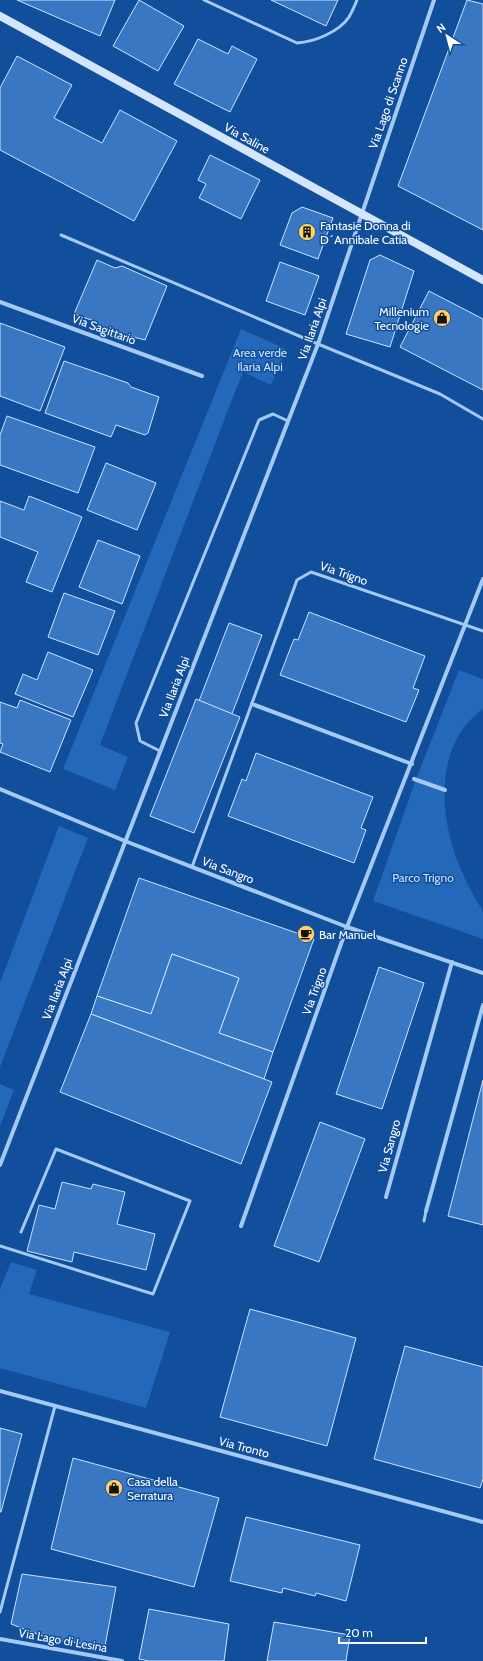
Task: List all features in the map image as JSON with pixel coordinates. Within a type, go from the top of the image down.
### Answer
[{"type":"street","name":"Via Lago di Scanno","points":[[361,213],[434,0]]},
{"type":"street","name":"Via Saline","points":[[0,16],[483,280]]},
{"type":"street","points":[[0,22],[10,22]]},
{"type":"street","name":"Via Ilaria Alpi","points":[[0,1165],[318,344],[361,213]]},
{"type":"street","name":"Via Sagittario","points":[[0,302],[202,376]]},
{"type":"street","name":"Via Trigno","points":[[241,1226],[347,927],[412,764],[483,579]]},
{"type":"street","points":[[252,704],[412,764]]},
{"type":"street","points":[[414,779],[445,790]]},
{"type":"street","name":"Via Sangro","points":[[0,789],[126,841],[347,927],[483,973]]},
{"type":"street","name":"Via Sangro","points":[[386,1197],[452,962]]},
{"type":"street","points":[[426,1212],[483,1005]]},
{"type":"street","name":"Via Tronto","points":[[0,1391],[483,1522]]},
{"type":"street","name":"Via Lago di Lesina","points":[[0,1639],[122,1661]]},
{"type":"lane","points":[[204,0],[297,43],[306,42],[336,29],[349,17],[357,0]]},
{"type":"lane","points":[[61,235],[440,394],[483,419]]},
{"type":"lane","points":[[160,751],[140,741],[136,723],[259,420],[273,414],[288,421]]},
{"type":"lane","name":"Via Trigno","points":[[192,867],[297,580],[311,572],[465,626]]},
{"type":"lane","points":[[465,626],[483,632]]},
{"type":"lane","points":[[0,1246],[154,1294],[190,1201],[56,1149],[21,1232]]},
{"type":"lane","points":[[424,1221],[426,1212]]},
{"type":"lane","points":[[0,1612],[55,1406]]},
{"type":"green space","name":"Area verde Ilaria Alpi","points":[[241,329],[286,349],[271,385],[243,372],[228,410],[100,745],[128,757],[115,790],[63,769]]},
{"type":"green space","name":"Parco Trigno","points":[[459,670],[483,679],[483,709],[467,723],[456,740],[449,759],[445,779],[445,800],[451,841],[457,860],[469,887],[483,912],[483,939],[373,901],[415,782]]},
{"type":"green space","points":[[59,826],[88,838],[0,1067],[0,983]]},
{"type":"green space","points":[[0,1084],[14,1090],[0,1126]]},
{"type":"green space","points":[[11,1262],[37,1270],[29,1294],[170,1332],[146,1408],[0,1368],[0,1289]]},
{"type":"building","points":[[17,0],[115,0],[100,36]]},
{"type":"building","points":[[139,0],[184,26],[158,71],[113,46]]},
{"type":"building","points":[[271,0],[338,0],[326,26]]},
{"type":"building","points":[[467,0],[483,4],[483,230],[398,186]]},
{"type":"building","points":[[198,39],[228,54],[232,46],[257,59],[230,112],[174,84]]},
{"type":"building","points":[[17,56],[72,85],[54,118],[102,143],[120,110],[177,141],[134,221],[0,150],[0,88]]},
{"type":"building","points":[[210,155],[260,180],[241,219],[199,198],[206,184],[198,180]]},
{"type":"building","name":"Fantasie Donna di D´Annibale Catia","points":[[302,207],[333,218],[318,259],[280,245],[292,213]]},
{"type":"building","points":[[380,255],[414,271],[390,347],[346,334],[370,260]]},
{"type":"building","points":[[97,260],[115,268],[122,266],[167,286],[145,340],[99,328],[94,321],[74,314]]},
{"type":"building","points":[[280,262],[319,276],[305,315],[266,301]]},
{"type":"building","points":[[429,291],[483,319],[483,390],[400,347]]},
{"type":"building","points":[[0,323],[65,347],[40,411],[0,396]]},
{"type":"building","points":[[64,361],[128,383],[131,387],[159,397],[148,433],[145,435],[116,425],[111,437],[45,413]]},
{"type":"building","points":[[7,416],[95,447],[78,493],[0,465],[0,435]]},
{"type":"building","points":[[106,463],[156,483],[137,530],[87,510]]},
{"type":"building","points":[[29,496],[82,517],[52,592],[26,582],[38,552],[0,537],[0,501],[24,510]]},
{"type":"building","points":[[98,540],[140,556],[122,604],[79,587]]},
{"type":"building","points":[[64,593],[115,611],[98,655],[48,637]]},
{"type":"building","points":[[309,612],[425,656],[413,688],[419,690],[406,722],[280,675],[294,639],[298,640]]},
{"type":"building","points":[[229,623],[262,635],[232,714],[199,701]]},
{"type":"building","points":[[48,652],[93,670],[73,717],[15,694],[23,674],[37,680]]},
{"type":"building","points":[[196,699],[240,717],[194,833],[150,816]]},
{"type":"building","points":[[20,700],[71,720],[50,772],[0,752],[3,744],[0,743],[0,702],[17,708]]},
{"type":"building","points":[[256,753],[373,797],[361,828],[366,830],[354,863],[228,816],[242,779],[246,781]]},
{"type":"building","points":[[139,878],[314,939],[273,1052],[219,1033],[239,978],[172,954],[151,1014],[97,996]]},
{"type":"building","points":[[172,954],[239,978],[219,1033],[273,1052],[264,1079],[91,1014],[97,996],[151,1014]]},
{"type":"building","points":[[379,967],[424,983],[382,1109],[336,1094]]},
{"type":"building","points":[[91,1014],[272,1082],[241,1164],[60,1092]]},
{"type":"building","points":[[483,1080],[483,1225],[448,1216]]},
{"type":"building","points":[[320,1122],[365,1139],[319,1262],[274,1246]]},
{"type":"building","points":[[62,1182],[91,1189],[93,1184],[125,1192],[117,1224],[155,1234],[146,1270],[74,1252],[72,1262],[27,1251],[39,1205],[55,1209]]},
{"type":"building","points":[[250,1309],[356,1338],[327,1446],[220,1417]]},
{"type":"building","points":[[405,1346],[483,1367],[483,1479],[480,1488],[374,1459]]},
{"type":"building","points":[[0,1428],[22,1434],[1,1512],[0,1512]]},
{"type":"building","points":[[73,1458],[219,1498],[194,1587],[51,1549]]},
{"type":"building","points":[[246,1517],[360,1545],[346,1601],[316,1593],[315,1596],[283,1588],[282,1593],[230,1581]]},
{"type":"building","points":[[22,1574],[116,1587],[105,1646],[53,1640],[11,1624]]},
{"type":"building","points":[[149,1609],[229,1624],[224,1661],[149,1661],[139,1659]]},
{"type":"building","points":[[274,1622],[350,1635],[346,1661],[267,1661]]},
{"type":"place","name":"Fantasie Donna di D´Annibale Catia","points":[[307,232]]},
{"type":"place","name":"Millenium Tecnologie","points":[[442,318]]},
{"type":"place","name":"Bar Manuel","points":[[306,934]]},
{"type":"place","name":"Casa della Serratura","points":[[114,1488]]}]
